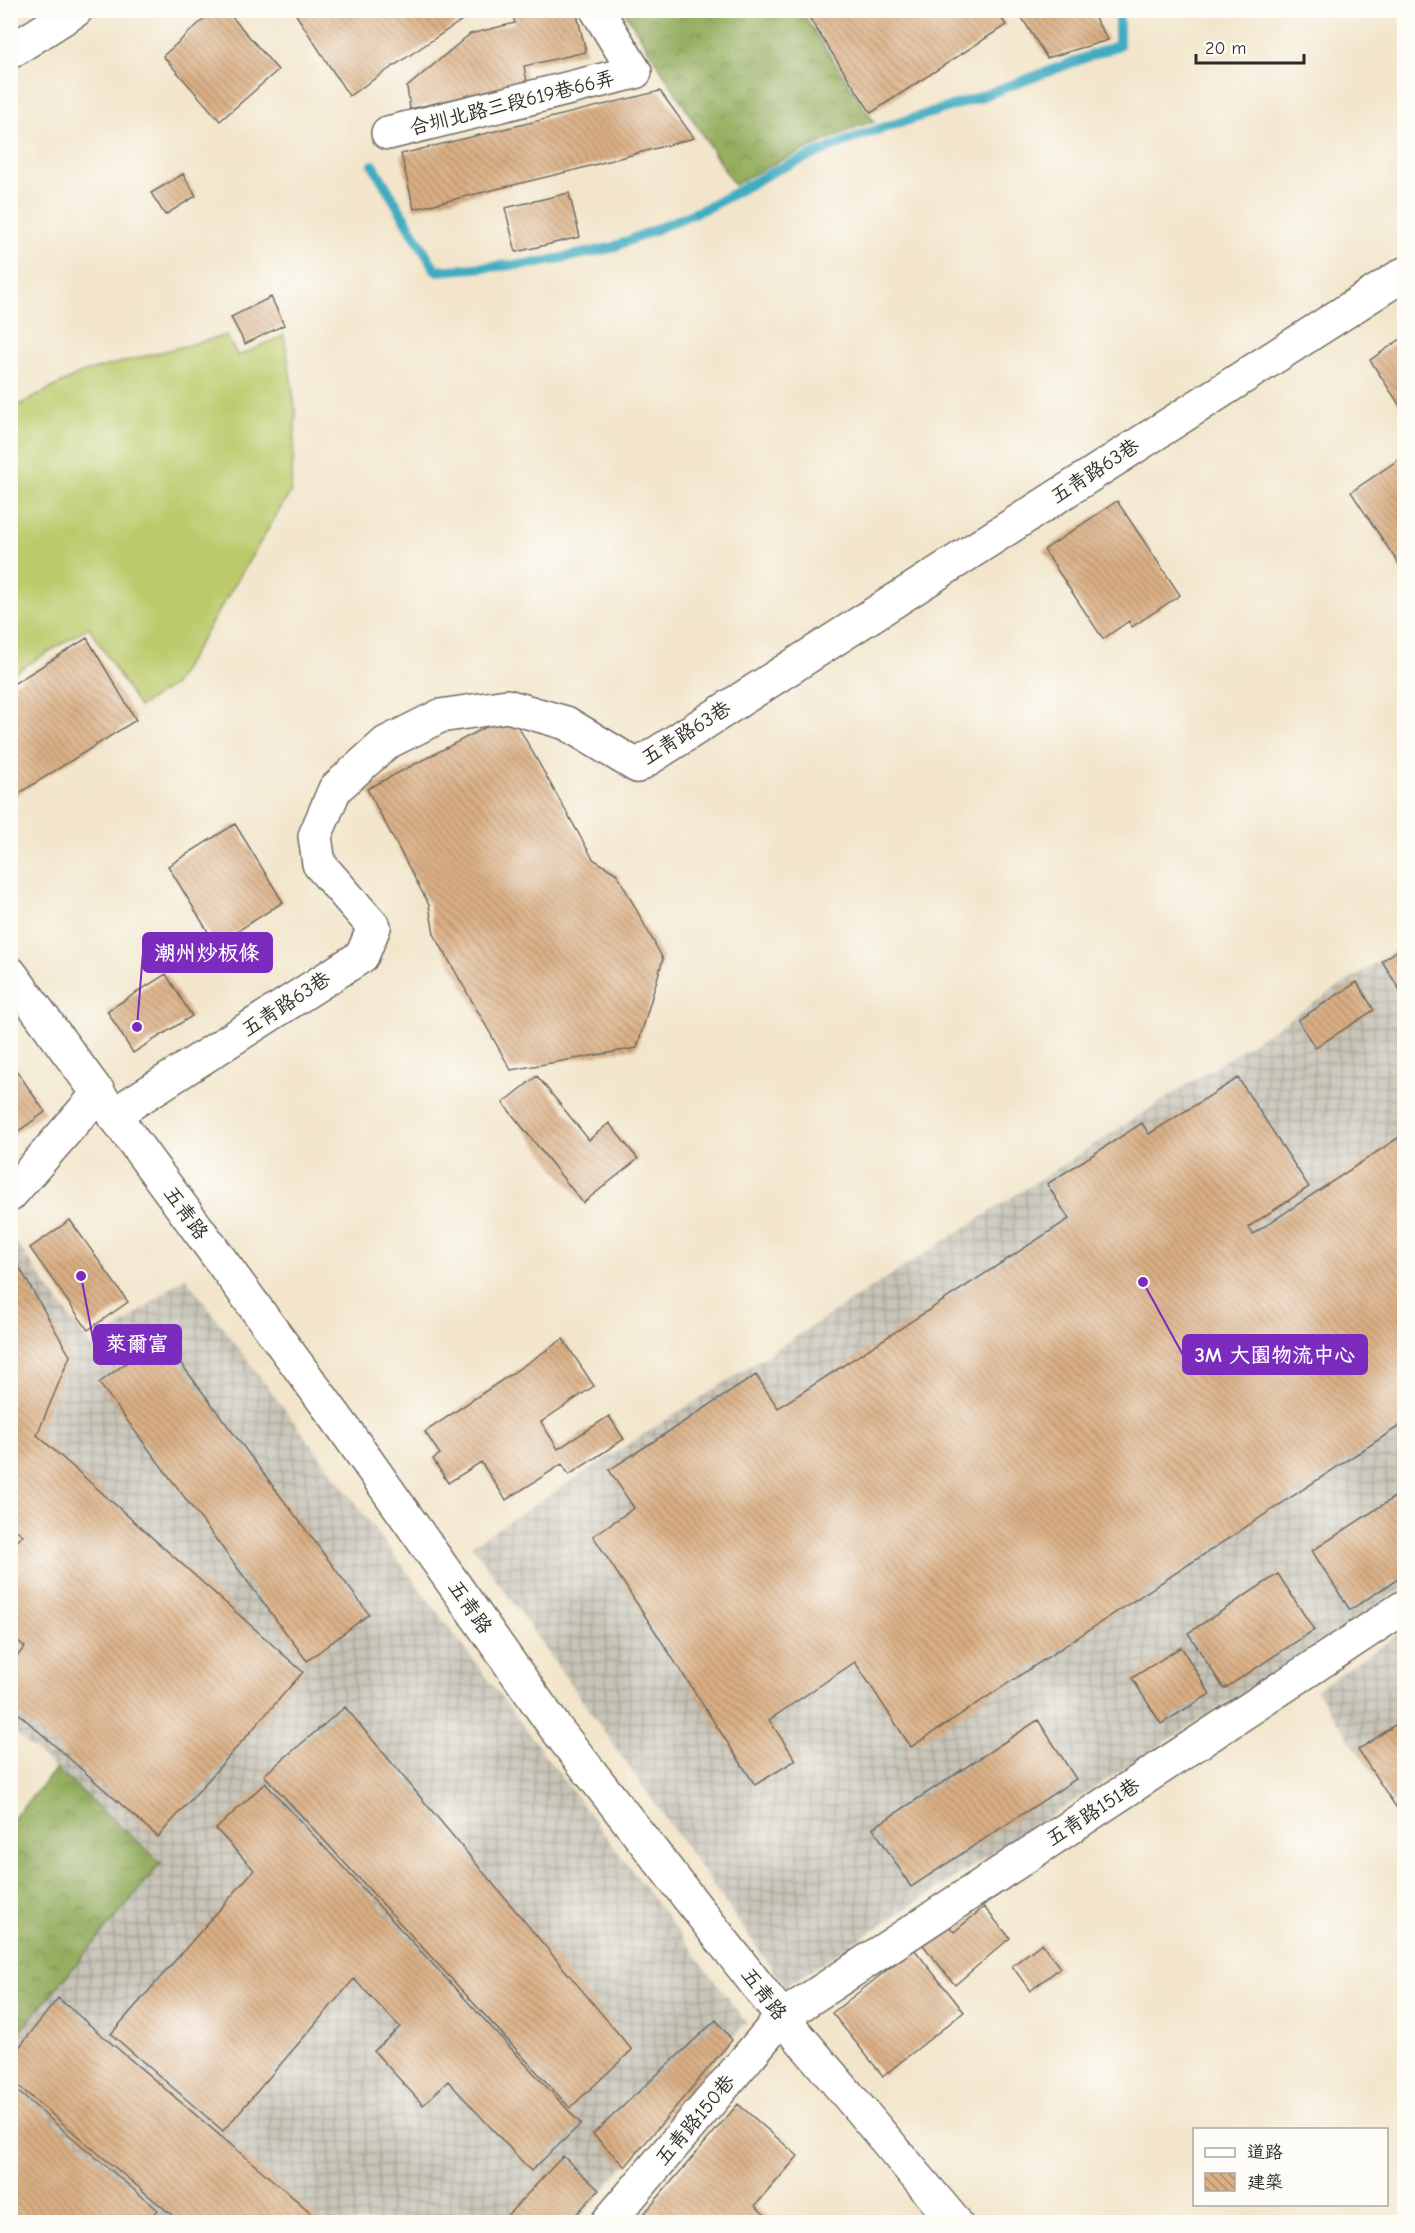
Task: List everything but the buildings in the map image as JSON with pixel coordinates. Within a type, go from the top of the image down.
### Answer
[{"type":"street","points":[[10,52],[76,10]]},
{"type":"street","name":"合圳北路三段619巷66弄","points":[[388,134],[635,72],[597,10]]},
{"type":"street","name":"五青路63巷","points":[[106,1104],[362,956],[374,927],[320,864],[315,836],[335,789],[386,743],[440,716],[507,706],[566,723],[637,766],[1404,274]]},
{"type":"street","name":"五青路","points":[[10,973],[343,1427],[554,1726],[782,2017],[955,2223]]},
{"type":"street","points":[[10,1195],[106,1104]]},
{"type":"street","name":"五青路151巷","points":[[782,2017],[1404,1607]]},
{"type":"street","name":"五青路150巷","points":[[608,2223],[782,2017]]},
{"type":"shaded area","points":[[1404,945],[1404,1588],[785,1987],[472,1545]]},
{"type":"shaded area","points":[[10,1234],[92,1348],[185,1277],[746,2022],[576,2222],[11,2222],[11,2042],[161,1863],[11,1729]]},
{"type":"shaded area","points":[[1404,1631],[1404,1820],[1316,1690]]},
{"type":"green space","points":[[624,11],[801,11],[874,122],[859,126],[771,165],[734,185]]},
{"type":"green space","points":[[226,335],[238,356],[284,335],[296,412],[291,491],[174,685],[139,707],[89,627],[11,675],[11,409],[81,373]]},
{"type":"green space","points":[[56,1769],[161,1863],[11,2042],[11,1821]]},
{"type":"waterway","points":[[373,165],[436,271],[538,263],[611,248],[711,206],[774,171],[861,135],[977,98],[1119,45],[1119,10]]},
{"type":"place","name":"潮州炒板條","points":[[137,1027]]},
{"type":"place","name":"萊爾富","points":[[81,1276]]},
{"type":"place","name":"3M 大園物流中心","points":[[1143,1282]]}]
